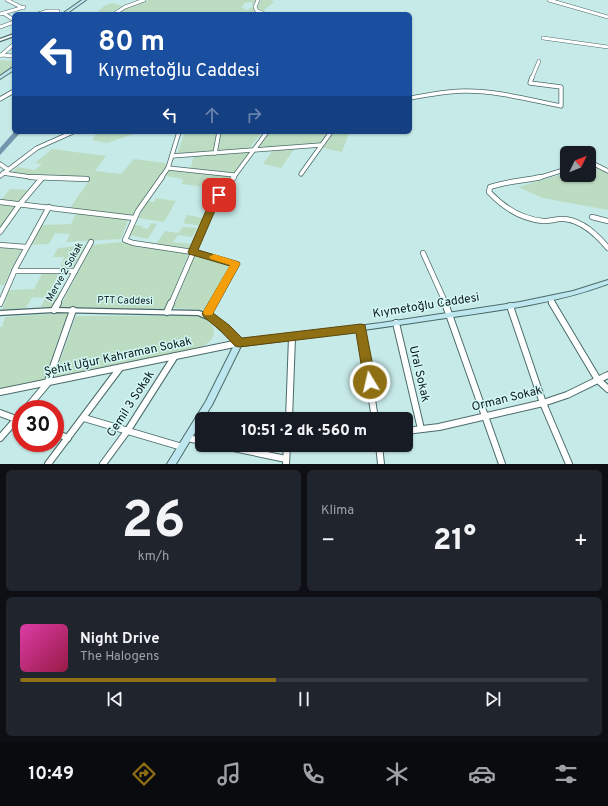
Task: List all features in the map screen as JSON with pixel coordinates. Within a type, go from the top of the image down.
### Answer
[{"type":"main road","points":[[67,12],[84,0]]},
{"type":"main road","points":[[1,77],[12,69]]},
{"type":"main road","points":[[0,81],[12,72]]},
{"type":"main road","name":"Kıymetoğlu Caddesi","points":[[239,343],[361,328],[510,306],[588,290],[607,283]]},
{"type":"main road","points":[[205,412],[239,343]]},
{"type":"main road","points":[[171,464],[187,438],[195,429]]},
{"type":"street","points":[[4,14],[23,7],[7,0]]},
{"type":"street","points":[[117,12],[144,0]]},
{"type":"street","points":[[258,0],[255,6],[257,11],[260,12]]},
{"type":"street","points":[[550,0],[608,16]]},
{"type":"street","points":[[48,12],[58,12]]},
{"type":"street","points":[[0,13],[12,20]]},
{"type":"street","points":[[0,27],[12,22]]},
{"type":"street","points":[[0,40],[12,36]]},
{"type":"street","points":[[543,38],[608,47]]},
{"type":"street","points":[[0,55],[12,46]]},
{"type":"street","points":[[0,55],[12,56]]},
{"type":"street","points":[[412,98],[453,91],[475,91],[561,106],[561,87],[530,83],[539,61]]},
{"type":"street","points":[[0,99],[12,92]]},
{"type":"street","points":[[2,174],[37,148],[68,134]]},
{"type":"street","points":[[178,134],[168,168],[134,218],[125,240],[133,243],[193,252],[235,264],[207,314],[225,328],[239,343]]},
{"type":"street","points":[[215,153],[219,134]]},
{"type":"street","points":[[167,312],[212,206],[266,134]]},
{"type":"street","points":[[301,174],[329,134]]},
{"type":"street","points":[[172,156],[321,145]]},
{"type":"street","points":[[0,164],[7,169]]},
{"type":"street","points":[[596,165],[608,171]]},
{"type":"street","points":[[168,168],[234,175]]},
{"type":"street","points":[[560,171],[520,182],[502,183],[490,187],[489,192],[505,206],[533,218],[543,221],[563,219],[576,222],[595,234],[608,248]]},
{"type":"street","points":[[2,174],[87,180]]},
{"type":"street","points":[[0,232],[20,204],[42,178]]},
{"type":"street","points":[[0,202],[134,218]]},
{"type":"street","points":[[0,304],[26,246],[49,208]]},
{"type":"street","points":[[592,217],[608,221]]},
{"type":"street","name":"Merve 2 Sokak","points":[[54,310],[91,242]]},
{"type":"street","points":[[0,245],[26,246]]},
{"type":"street","points":[[423,254],[451,315],[484,416],[502,464]]},
{"type":"street","points":[[14,271],[75,271]]},
{"type":"street","points":[[550,299],[598,380],[608,389]]},
{"type":"street","points":[[510,306],[543,403],[569,464]]},
{"type":"street","points":[[34,400],[47,384],[73,310]]},
{"type":"street","name":"PTT Caddesi","points":[[0,313],[73,310],[207,314]]},
{"type":"street","name":"Ural Sokak","points":[[396,323],[421,429]]},
{"type":"street","points":[[361,328],[374,412]]},
{"type":"street","points":[[289,412],[292,337]]},
{"type":"street","name":"Şehit Uğur Kahraman Sokak","points":[[0,392],[47,384],[239,343]]},
{"type":"street","name":"Cemil 3 Sokak","points":[[103,464],[128,430],[175,356]]},
{"type":"street","points":[[48,464],[120,368]]},
{"type":"street","name":"Orman Sokak","points":[[413,430],[543,403],[567,395],[608,375]]},
{"type":"street","points":[[0,413],[12,416]]},
{"type":"street","points":[[84,418],[182,447]]},
{"type":"street","points":[[0,438],[12,426]]},
{"type":"street","points":[[64,436],[68,438]]},
{"type":"street","points":[[187,438],[195,440]]},
{"type":"street","points":[[247,452],[286,462],[287,452]]},
{"type":"street","points":[[380,452],[381,464]]},
{"type":"green space","points":[[149,0],[256,0],[255,5],[252,5],[252,2],[244,3],[241,7],[247,10],[254,6],[255,10],[258,12],[120,12],[130,6]]},
{"type":"green space","points":[[261,0],[271,0],[274,2],[263,11],[264,12],[258,12],[258,5]]},
{"type":"green space","points":[[112,3],[122,6],[112,12],[97,12],[104,6]]},
{"type":"green space","points":[[0,60],[12,61],[12,67],[0,75]]},
{"type":"green space","points":[[96,134],[133,134],[107,143],[92,140]]},
{"type":"green space","points":[[184,134],[217,134],[214,152],[177,154]]},
{"type":"green space","points":[[220,134],[260,134],[249,149],[216,152]]},
{"type":"green space","points":[[266,134],[328,134],[320,144],[256,148]]},
{"type":"green space","points":[[333,134],[349,134],[342,152],[323,148]]},
{"type":"green space","points":[[52,149],[106,156],[95,171],[121,174],[134,159],[166,163],[166,167],[133,216],[70,208],[90,179],[60,176],[58,178],[11,173],[18,167],[35,170],[42,164],[35,163]]},
{"type":"green space","points":[[294,149],[281,168],[263,164],[273,150]]},
{"type":"green space","points":[[251,151],[233,174],[190,169],[194,156]]},
{"type":"green space","points":[[596,167],[608,172],[608,210],[543,198],[518,187],[560,175],[560,182],[596,182]]},
{"type":"green space","points":[[170,169],[231,176],[220,189],[182,184],[183,179],[166,176]]},
{"type":"green space","points":[[10,189],[29,190],[18,203],[0,201]]},
{"type":"green space","points":[[156,198],[176,201],[164,222],[138,218],[148,201],[154,202]]},
{"type":"green space","points":[[0,204],[16,206],[0,230]]},
{"type":"green space","points":[[77,211],[129,218],[121,239],[66,242],[70,234],[55,233],[49,244],[29,245],[42,225],[71,224]]},
{"type":"green space","points":[[187,215],[204,218],[200,226],[183,223]]},
{"type":"green space","points":[[151,223],[157,224],[148,239],[129,235],[135,225],[143,226],[142,228],[148,229]]},
{"type":"green space","points":[[183,227],[197,228],[192,237],[178,235],[173,242],[191,244],[189,250],[156,244],[165,231],[178,233]]},
{"type":"green space","points":[[121,242],[189,253],[168,306],[164,309],[60,307],[92,245]]},
{"type":"green space","points":[[88,245],[75,269],[60,269],[64,257],[53,257],[58,248]]},
{"type":"green space","points":[[0,248],[21,249],[4,285],[0,285]]},
{"type":"green space","points":[[195,254],[232,265],[207,310],[173,308]]},
{"type":"green space","points":[[43,272],[59,273],[50,291],[61,292],[52,307],[41,307],[45,298],[32,297],[26,308],[2,310],[9,290],[34,289]]},
{"type":"green space","points":[[68,313],[42,383],[0,389],[0,327],[2,327],[5,317]]},
{"type":"green space","points":[[76,316],[198,316],[206,319],[212,325],[214,333],[210,341],[199,348],[56,379],[54,378]]},
{"type":"water","points":[[12,134],[19,134],[0,155],[0,148]]},
{"type":"slow traffic","points":[[209,312],[235,264],[214,257]]},
{"type":"route","points":[[219,195],[212,206],[193,252],[235,264],[207,314],[234,336],[239,343],[361,328],[370,382]]}]
